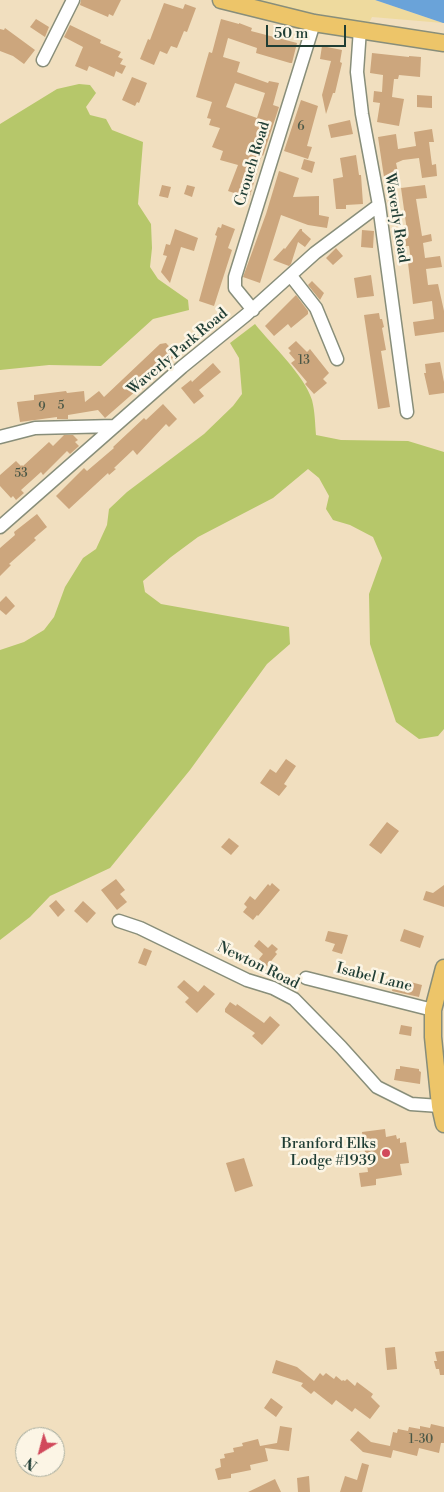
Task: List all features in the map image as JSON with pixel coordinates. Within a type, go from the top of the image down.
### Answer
[{"type":"main road","points":[[221,0],[314,23],[444,43]]},
{"type":"main road","points":[[444,968],[434,1010],[433,1037],[440,1106],[444,1124]]},
{"type":"street","points":[[43,60],[73,0]]},
{"type":"street","name":"Crouch Road","points":[[253,310],[235,288],[235,277],[314,23]]},
{"type":"street","name":"Waverly Road","points":[[360,29],[357,72],[362,114],[379,205],[407,412]]},
{"type":"street","name":"Waverly Park Road","points":[[0,526],[182,367],[253,310],[316,253],[379,205]]},
{"type":"street","points":[[291,276],[316,308],[337,359]]},
{"type":"street","points":[[2,438],[35,428],[115,426]]},
{"type":"street","name":"Newton Road","points":[[119,921],[140,928],[248,980],[273,988],[294,999],[377,1087],[411,1104],[440,1106]]},
{"type":"street","name":"Isabel Lane","points":[[306,978],[434,1010]]},
{"type":"green space","points":[[79,84],[90,85],[96,93],[86,107],[90,115],[106,119],[112,130],[143,142],[138,204],[151,224],[152,248],[150,267],[158,279],[188,300],[189,310],[153,319],[101,366],[49,365],[0,370],[0,124],[57,89]]},
{"type":"green space","points":[[255,324],[287,360],[308,391],[313,404],[316,435],[341,440],[408,441],[444,452],[444,729],[438,736],[419,739],[396,722],[370,644],[369,594],[382,558],[373,537],[350,525],[333,520],[326,509],[329,496],[319,478],[308,469],[273,498],[198,537],[143,581],[145,592],[161,604],[289,627],[290,644],[267,664],[190,770],[110,868],[50,896],[30,917],[0,940],[0,650],[24,642],[44,630],[54,617],[65,587],[83,558],[96,549],[107,525],[109,509],[127,492],[204,434],[233,406],[242,394],[239,358],[230,343]]},
{"type":"sand","points":[[258,0],[375,0],[443,23],[372,17],[369,23],[358,22],[287,8]]},
{"type":"water","points":[[375,0],[444,0],[444,23],[443,23]]},
{"type":"building","points":[[81,0],[121,0],[113,16],[109,14],[108,17],[80,5]]},
{"type":"building","points":[[164,3],[183,9],[185,4],[196,8],[187,32],[184,31],[177,48],[171,46],[167,54],[160,51],[154,65],[140,59],[148,39],[150,40]]},
{"type":"building","points":[[36,19],[49,27],[45,37],[30,27]]},
{"type":"building","points":[[221,19],[252,28],[251,31],[297,43],[292,63],[290,63],[256,53],[257,48],[228,38],[223,57],[240,62],[237,72],[268,83],[269,81],[279,83],[273,105],[279,107],[250,196],[246,195],[246,197],[228,191],[238,165],[220,160],[223,151],[212,147],[220,128],[209,125],[211,119],[207,118],[212,102],[196,97],[209,52],[212,53]],"holes":[[[235,83],[265,93],[257,118],[226,107]]]},
{"type":"building","points":[[70,25],[101,40],[100,43],[121,52],[118,57],[123,59],[120,64],[126,66],[122,74],[116,71],[114,77],[89,66],[87,71],[75,66],[83,47],[64,37]]},
{"type":"building","points":[[5,28],[35,50],[24,64],[13,56],[0,51],[0,29],[4,30]]},
{"type":"building","points":[[322,46],[342,50],[340,62],[342,63],[335,93],[333,93],[326,114],[322,95],[331,61],[320,59]]},
{"type":"building","points":[[372,53],[421,57],[420,77],[399,75],[398,79],[394,79],[392,97],[404,99],[399,126],[377,122],[380,103],[373,102],[374,91],[382,92],[383,75],[370,73]]},
{"type":"building","points":[[132,77],[147,83],[139,103],[137,102],[135,106],[122,100]]},
{"type":"building","points":[[417,95],[432,96],[432,108],[417,107]]},
{"type":"building","points":[[301,100],[318,106],[307,146],[312,147],[308,159],[284,151]]},
{"type":"building","points":[[350,120],[353,134],[331,138],[328,125]]},
{"type":"building","points":[[432,129],[434,142],[429,142],[432,165],[436,164],[437,176],[422,178],[419,158],[403,160],[396,163],[400,181],[385,184],[378,137],[396,134],[398,149],[416,146],[414,132]]},
{"type":"building","points":[[356,155],[359,175],[361,175],[363,204],[346,205],[346,209],[336,209],[333,179],[343,177],[340,158]]},
{"type":"building","points":[[304,159],[315,162],[312,173],[301,169]]},
{"type":"building","points":[[279,171],[299,178],[293,197],[319,196],[319,215],[329,217],[327,228],[308,225],[281,215],[260,283],[243,277],[266,214]]},
{"type":"building","points":[[162,185],[171,187],[168,198],[159,196]]},
{"type":"building","points":[[187,185],[195,187],[192,197],[184,194]]},
{"type":"building","points":[[425,185],[427,198],[416,199],[422,236],[431,234],[432,241],[423,243],[425,258],[440,256],[442,267],[426,269],[428,285],[438,284],[444,311],[444,332],[415,336],[413,322],[434,319],[432,301],[413,304],[408,263],[411,262],[409,246],[406,246],[405,238],[408,238],[401,188]]},
{"type":"building","points":[[222,224],[235,229],[228,248],[232,250],[214,306],[199,301],[217,236],[215,235],[218,227],[221,228]]},
{"type":"building","points":[[175,229],[198,238],[194,251],[181,247],[170,283],[161,272],[167,256],[163,255],[166,244],[170,245]]},
{"type":"building","points":[[300,229],[311,239],[305,247],[298,242],[291,264],[289,266],[273,260],[285,249]]},
{"type":"building","points":[[362,230],[374,231],[373,248],[361,247]]},
{"type":"building","points":[[336,248],[343,256],[333,265],[326,258]]},
{"type":"building","points":[[371,275],[374,296],[357,298],[354,278]]},
{"type":"building","points":[[312,281],[324,293],[320,300],[308,285]]},
{"type":"building","points":[[296,295],[308,311],[308,314],[291,328],[288,324],[274,336],[265,326]]},
{"type":"building","points":[[379,313],[384,327],[382,328],[386,350],[381,351],[390,407],[378,409],[364,315]]},
{"type":"building","points":[[296,341],[307,352],[310,349],[329,373],[323,379],[327,383],[314,394],[305,384],[307,382],[291,363],[295,360],[289,353],[291,351],[288,348]]},
{"type":"building","points":[[166,343],[177,355],[105,418],[98,410],[68,415],[68,419],[57,419],[57,417],[20,422],[17,402],[34,400],[34,395],[66,391],[67,393],[84,391],[85,402],[99,391],[104,397],[160,344]]},
{"type":"building","points":[[440,362],[444,393],[429,395],[424,373],[426,373],[425,364]]},
{"type":"building","points":[[213,363],[221,372],[199,390],[204,396],[194,404],[181,388],[191,380],[192,382]]},
{"type":"building","points":[[163,404],[177,419],[169,427],[166,424],[137,455],[133,450],[114,468],[116,469],[109,475],[108,473],[69,509],[56,496],[84,468],[87,471],[114,448],[144,418],[146,420]]},
{"type":"building","points":[[64,435],[73,435],[78,440],[75,442],[79,446],[70,454],[67,451],[43,475],[41,472],[21,490],[24,493],[16,500],[13,496],[11,498],[0,486],[0,475],[16,461],[23,466],[49,442],[53,446]]},
{"type":"building","points":[[37,514],[47,527],[34,538],[36,540],[9,564],[11,565],[0,576],[0,548],[15,535],[14,532]]},
{"type":"building","points":[[6,596],[15,606],[6,615],[0,610],[0,602]]},
{"type":"building","points":[[286,759],[296,766],[284,784],[287,786],[279,796],[260,783],[270,769],[276,773]]},
{"type":"building","points":[[387,822],[399,831],[381,854],[369,845]]},
{"type":"building","points":[[229,838],[239,846],[231,855],[221,847]]},
{"type":"building","points":[[116,879],[125,890],[120,894],[127,902],[117,910],[101,890]]},
{"type":"building","points":[[272,883],[280,890],[253,920],[243,912],[247,907],[244,904],[250,896],[255,900],[268,884],[270,886]]},
{"type":"building","points":[[444,885],[444,907],[423,900],[426,891],[433,893]]},
{"type":"building","points":[[56,900],[65,910],[58,917],[49,906]]},
{"type":"building","points":[[83,901],[96,913],[87,923],[74,911]]},
{"type":"building","points":[[404,929],[424,936],[420,948],[400,941]]},
{"type":"building","points":[[328,931],[348,935],[342,954],[332,951],[335,944],[325,941]]},
{"type":"building","points":[[259,940],[268,948],[272,944],[278,949],[275,952],[277,954],[267,966],[259,959],[263,954],[254,946]]},
{"type":"building","points":[[144,948],[152,951],[146,966],[138,963]]},
{"type":"building","points":[[395,978],[422,985],[419,997],[392,991]]},
{"type":"building","points":[[184,980],[198,992],[204,985],[215,994],[197,1013],[185,1002],[189,998],[177,987]]},
{"type":"building","points":[[230,1002],[236,1006],[237,1004],[264,1023],[270,1016],[280,1025],[262,1045],[252,1036],[255,1033],[225,1012]]},
{"type":"building","points":[[401,1025],[412,1027],[411,1036],[399,1034]]},
{"type":"building","points":[[400,1066],[419,1069],[421,1072],[420,1084],[394,1080],[396,1069],[400,1069]]},
{"type":"building","name":"Branford Elks Lodge #1939","points":[[385,1129],[386,1137],[396,1135],[397,1139],[400,1138],[400,1143],[406,1142],[409,1163],[400,1164],[402,1175],[376,1179],[376,1185],[361,1187],[359,1173],[368,1172],[362,1132]]},
{"type":"building","points":[[244,1158],[253,1186],[235,1192],[226,1163]]},
{"type":"building","points":[[395,1347],[397,1369],[387,1370],[385,1348]]},
{"type":"building","points":[[444,1351],[444,1375],[440,1375],[434,1361],[437,1361],[435,1352]]},
{"type":"building","points":[[276,1360],[297,1367],[314,1381],[320,1373],[323,1376],[326,1373],[334,1379],[336,1376],[342,1381],[347,1379],[355,1386],[357,1382],[373,1394],[371,1397],[380,1406],[370,1419],[355,1408],[352,1412],[336,1400],[332,1405],[314,1391],[311,1394],[301,1386],[303,1383],[272,1373]]},
{"type":"building","points":[[271,1398],[283,1407],[276,1417],[264,1408]]},
{"type":"building","points":[[431,1424],[444,1427],[444,1443],[441,1443],[439,1453],[419,1448],[417,1456],[393,1450],[391,1458],[363,1452],[350,1440],[358,1431],[371,1442],[390,1446],[393,1432],[397,1433],[398,1429],[408,1431],[409,1427],[420,1429],[420,1426],[430,1428]]},
{"type":"building","points":[[280,1426],[292,1428],[289,1451],[265,1448],[268,1461],[250,1465],[251,1470],[231,1474],[231,1478],[218,1480],[215,1469],[221,1467],[220,1459],[225,1458],[224,1454],[234,1452],[233,1448],[243,1446],[242,1443],[258,1439],[260,1446],[277,1443]]},
{"type":"building","points":[[362,1463],[369,1465],[362,1492],[340,1492],[345,1476],[357,1480]]},
{"type":"building","points":[[309,1476],[310,1492],[298,1492],[297,1478]]},
{"type":"building","points":[[275,1479],[281,1492],[248,1492]]},
{"type":"place","name":"Branford Elks Lodge #1939","points":[[386,1153]]}]
